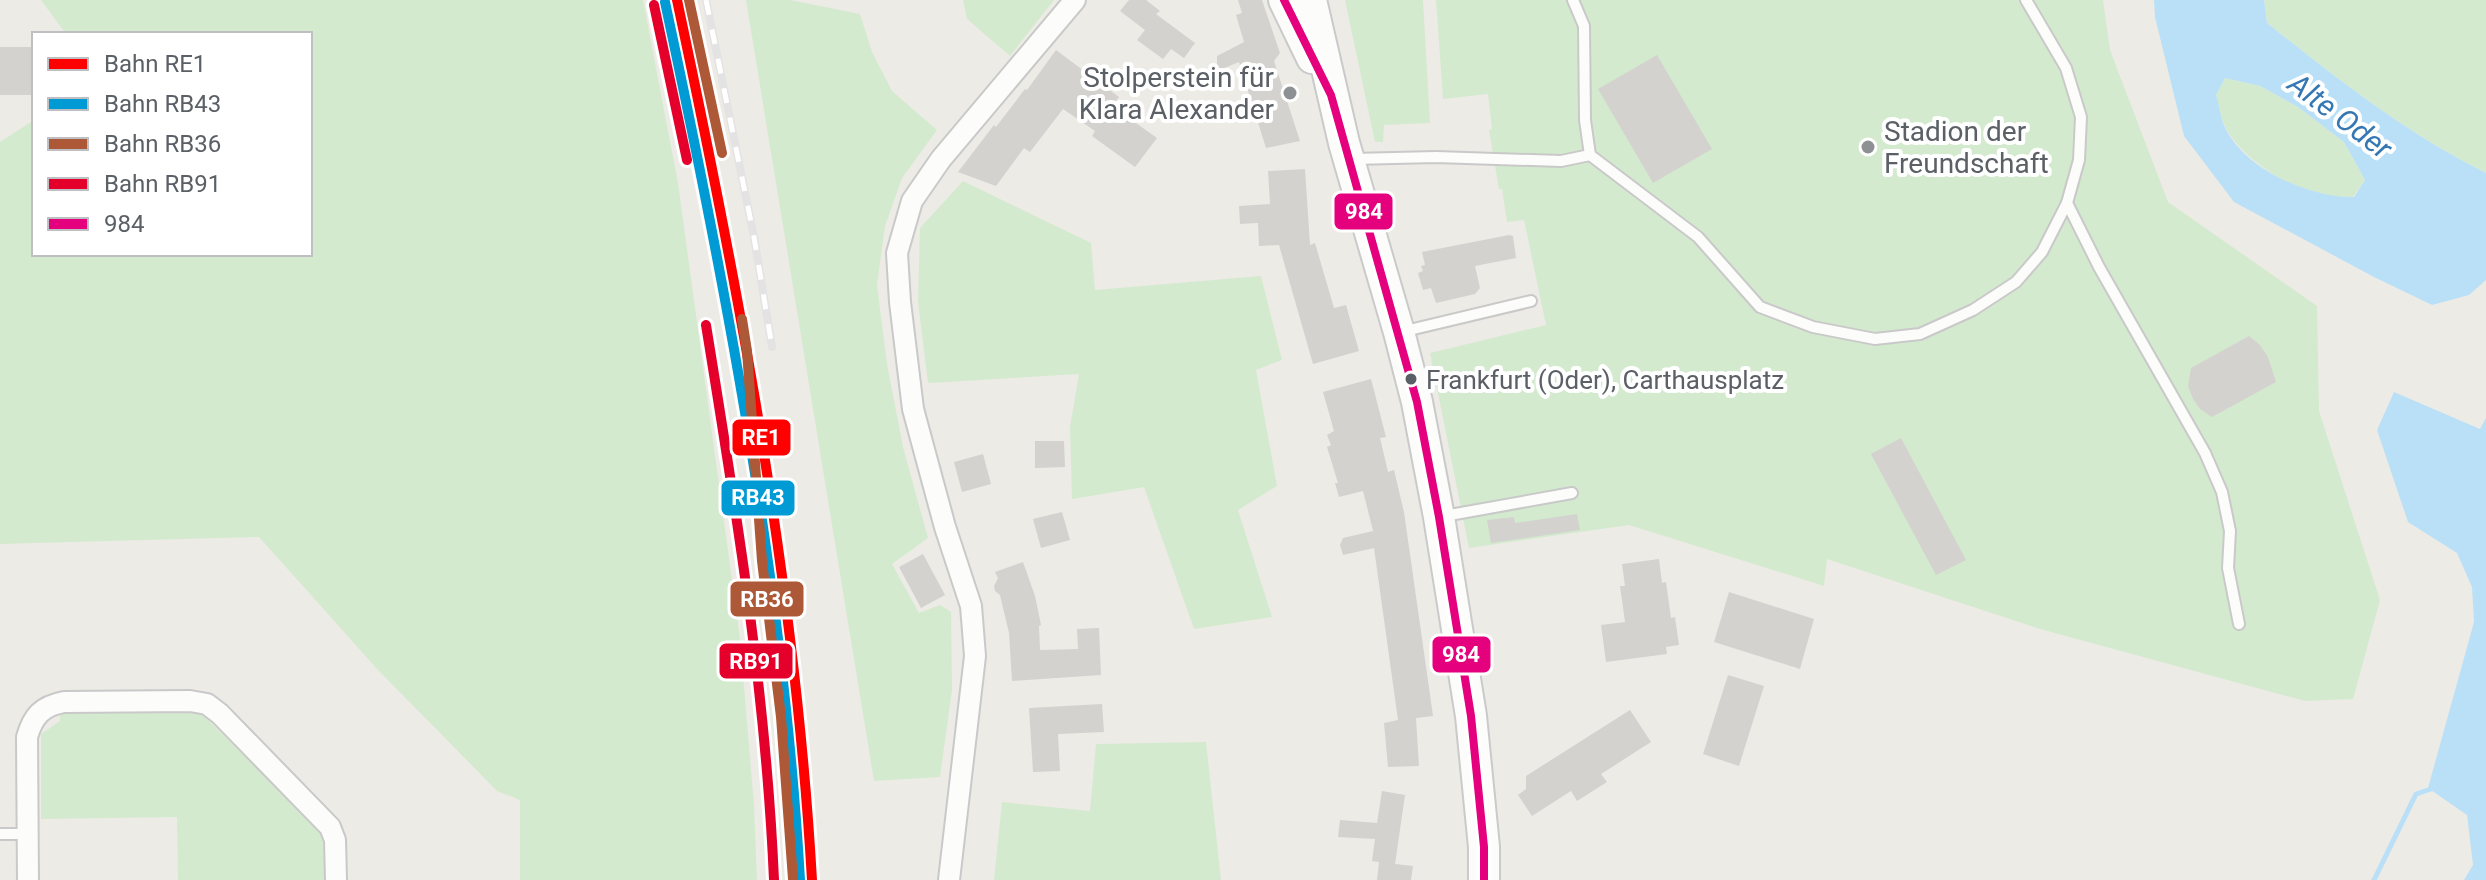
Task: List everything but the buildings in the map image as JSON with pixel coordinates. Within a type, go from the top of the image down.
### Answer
[{"type":"street","points":[[949,880],[975,656],[971,606],[945,527],[913,409],[897,253],[912,201],[941,159],[1075,0]]},
{"type":"street","points":[[1284,0],[1331,95]]},
{"type":"street","points":[[1311,0],[1331,95],[1417,402],[1471,716],[1484,847],[1484,880]]},
{"type":"street","points":[[28,880],[27,737],[33,719],[49,705],[64,702],[190,701],[207,704],[220,714],[320,815],[335,840],[336,880]]},
{"type":"lane","points":[[1573,0],[1584,26],[1585,120],[1590,155],[1698,237],[1760,307],[1813,327],[1875,339],[1920,334],[1973,310],[2016,282],[2042,252],[2067,203],[2079,160],[2081,117],[2066,68],[2026,0]]},
{"type":"lane","points":[[1350,159],[1436,157],[1561,161],[1590,155]]},
{"type":"lane","points":[[2067,203],[2099,267],[2205,453],[2222,492],[2230,531],[2228,568],[2239,624]]},
{"type":"lane","points":[[1399,332],[1531,301]]},
{"type":"lane","points":[[1439,517],[1572,493]]},
{"type":"lane","points":[[0,834],[28,834]]},
{"type":"green space","points":[[41,0],[643,0],[678,183],[740,639],[757,880],[520,880],[520,800],[497,791],[378,670],[259,537],[0,544],[0,142],[32,121],[32,256],[312,256],[312,32],[65,32]]},
{"type":"green space","points":[[746,0],[790,0],[860,14],[872,52],[892,91],[937,130],[902,178],[885,226],[877,285],[887,364],[903,447],[928,538],[892,564],[919,613],[940,605],[951,612],[952,690],[940,777],[874,781]]},
{"type":"green space","points":[[963,0],[1054,0],[1010,56],[967,19]]},
{"type":"green space","points":[[1345,0],[1423,0],[1430,123],[1384,125],[1383,142],[1375,142]]},
{"type":"green space","name":"Stadion der Freundschaft","points":[[1436,0],[2103,0],[2110,50],[2168,202],[2317,306],[2319,411],[2380,600],[2353,699],[2305,701],[2040,629],[1827,559],[1824,586],[1629,525],[1469,548],[1430,353],[1546,325],[1524,220],[1507,222],[1489,130],[1492,129],[1488,94],[1443,99]]},
{"type":"green space","points":[[2264,0],[2486,0],[2486,173],[2400,123],[2319,64],[2267,23]]},
{"type":"green space","points":[[2225,78],[2260,86],[2298,107],[2344,142],[2365,180],[2353,197],[2298,188],[2261,166],[2238,146],[2221,117],[2216,94]]},
{"type":"green space","points":[[963,181],[1091,243],[1095,290],[1261,276],[1282,360],[1256,370],[1277,486],[1238,510],[1272,617],[1194,629],[1144,487],[1072,499],[1070,427],[1079,374],[928,383],[918,302],[920,228]]},
{"type":"green space","points":[[67,709],[191,710],[205,717],[317,827],[324,846],[326,880],[178,880],[177,817],[41,819],[41,734],[60,721],[60,713]]},
{"type":"green space","points":[[1206,742],[1221,880],[994,880],[1002,802],[1090,811],[1096,744]]},
{"type":"water","name":"Alte Oder","points":[[2154,0],[2264,0],[2267,23],[2319,64],[2400,123],[2486,173],[2486,280],[2469,295],[2432,305],[2234,202],[2184,136],[2155,17]],"holes":[[[2225,78],[2260,86],[2298,107],[2344,142],[2365,180],[2354,197],[2317,192],[2279,178],[2246,155],[2233,140],[2224,125],[2216,95]]]},
{"type":"water","points":[[2394,392],[2480,429],[2486,418],[2486,880],[2464,880],[2473,865],[2467,815],[2428,788],[2474,622],[2472,587],[2457,553],[2408,522],[2377,430]]},
{"type":"waterway","points":[[2374,880],[2416,794],[2434,788]]},
{"type":"railway","points":[[664,0],[730,321]]},
{"type":"railway","points":[[706,0],[754,237],[772,347]]},
{"type":"rail line","name":"RE1","points":[[677,0],[722,218],[778,548],[804,769],[812,880]]},
{"type":"rail line","name":"RB36","points":[[689,0],[722,153]]},
{"type":"rail line","name":"RB43","points":[[665,2],[710,220],[766,549],[792,769],[800,880]]},
{"type":"rail line","name":"RB91","points":[[654,5],[687,160]]},
{"type":"rail line","name":"RB36","points":[[742,319],[762,561],[781,717],[793,879]]},
{"type":"rail line","name":"RB91","points":[[706,325],[739,532],[757,671],[774,880]]},
{"type":"transit line","name":"984","points":[[1284,0],[1331,95],[1417,402],[1471,716],[1484,847],[1484,880]]},
{"type":"place","name":"Stolperstein für Klara Alexander","points":[[1290,93]]},
{"type":"place","name":"Stadion der Freundschaft","points":[[1868,147]]},
{"type":"place","name":"Frankfurt (Oder), Carthausplatz","points":[[1411,379]]}]
